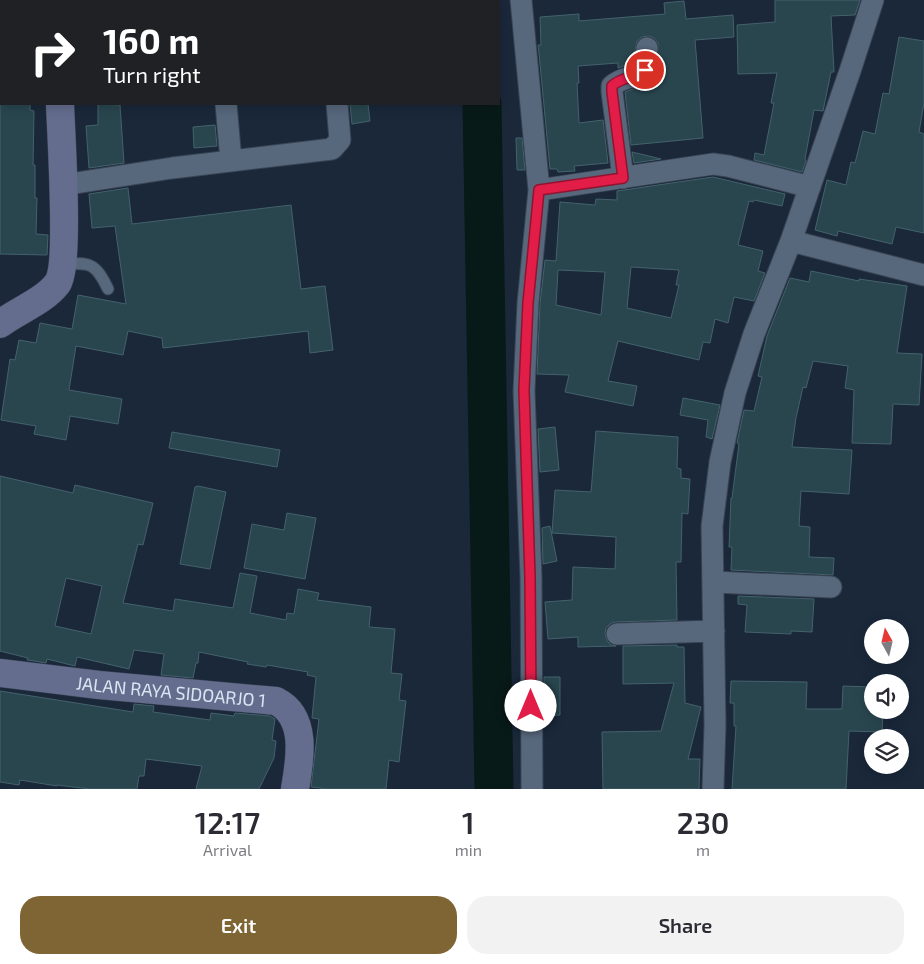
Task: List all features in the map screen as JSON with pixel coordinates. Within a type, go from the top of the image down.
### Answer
[{"type":"street","points":[[521,0],[539,190],[528,303],[524,390],[530,577],[532,789]]},
{"type":"street","points":[[713,789],[714,582],[712,526],[720,462],[735,394],[754,334],[810,187],[873,0]]},
{"type":"street","points":[[623,178],[612,86],[617,81],[641,74],[645,70],[647,48]]},
{"type":"street","points":[[0,324],[38,300],[56,285],[60,279],[63,264],[60,105]]},
{"type":"street","points":[[226,105],[232,161]]},
{"type":"street","points":[[63,185],[172,168],[332,149],[340,140],[337,105]]},
{"type":"street","points":[[539,190],[720,164],[810,187]]},
{"type":"street","points":[[791,240],[924,275]]},
{"type":"street","points":[[714,582],[831,587]]},
{"type":"street","points":[[617,634],[714,631]]},
{"type":"street","name":"JALAN RAYA SIDOARJO 1","points":[[0,673],[276,701],[294,717],[297,726],[300,760],[295,789]]},
{"type":"lane","points":[[63,264],[80,262],[92,265],[101,275],[108,289]]},
{"type":"building","points":[[775,0],[860,0],[855,15],[831,16],[834,72],[831,72],[823,111],[814,110],[806,161],[802,172],[754,160],[755,153],[764,155],[774,103],[771,103],[777,73],[738,74],[737,25],[775,22]]},
{"type":"building","points":[[684,1],[686,19],[733,15],[734,37],[695,40],[703,138],[631,145],[625,92],[649,83],[656,77],[657,71],[658,43],[649,36],[642,37],[637,41],[632,63],[618,68],[618,63],[578,66],[579,123],[603,120],[608,163],[574,166],[575,171],[558,172],[557,169],[550,169],[538,45],[541,45],[540,17],[579,14],[579,21],[665,14],[664,3]]},
{"type":"building","points":[[899,37],[924,41],[924,103],[919,132],[924,134],[924,233],[896,227],[892,244],[838,231],[837,236],[815,230],[827,180],[846,185],[851,162],[855,163],[863,131],[875,134],[883,93],[889,94]]},
{"type":"building","points":[[0,105],[30,105],[30,110],[34,111],[33,165],[35,165],[35,198],[37,198],[36,234],[48,235],[47,255],[0,254]]},
{"type":"building","points":[[98,105],[120,105],[124,163],[89,168],[86,126],[98,125]]},
{"type":"building","points":[[350,105],[368,105],[370,121],[352,124]]},
{"type":"building","points":[[215,125],[217,146],[194,148],[193,127]]},
{"type":"building","points":[[516,138],[522,138],[525,170],[517,170]]},
{"type":"building","points":[[632,152],[649,156],[661,159],[634,163]]},
{"type":"building","points":[[713,177],[785,194],[782,206],[754,200],[753,202],[749,201],[738,245],[763,251],[758,271],[765,273],[754,301],[734,297],[728,323],[715,319],[710,343],[703,342],[699,360],[618,341],[608,381],[637,386],[633,406],[565,392],[569,375],[537,374],[540,304],[545,260],[556,261],[560,202],[595,205],[596,199],[617,200],[617,191]],"holes":[[[631,267],[679,270],[676,285],[679,285],[671,318],[627,308]],[[558,270],[605,272],[601,315],[556,305]]]},
{"type":"building","points":[[128,188],[132,224],[291,205],[301,289],[325,286],[333,350],[310,353],[308,331],[163,348],[162,338],[128,331],[123,355],[76,346],[69,390],[122,399],[118,424],[70,416],[66,440],[34,434],[36,426],[1,420],[10,359],[15,360],[19,340],[36,343],[40,323],[72,329],[78,295],[126,304],[115,226],[92,228],[89,194]]},
{"type":"building","points":[[811,271],[859,281],[859,279],[907,286],[897,353],[922,354],[919,405],[893,404],[891,444],[852,443],[854,390],[845,388],[848,366],[813,361],[806,388],[803,387],[792,447],[852,450],[849,494],[801,491],[799,526],[810,527],[809,557],[834,558],[833,575],[731,570],[732,547],[729,547],[731,498],[739,444],[737,443],[744,410],[754,411],[762,377],[758,376],[767,336],[790,278],[809,282]]},
{"type":"building","points":[[683,398],[720,405],[712,439],[706,437],[708,420],[680,415]]},
{"type":"building","points":[[555,427],[559,470],[540,472],[538,429]]},
{"type":"building","points":[[596,431],[678,437],[677,468],[681,469],[681,478],[690,479],[688,514],[682,513],[681,562],[676,562],[677,620],[611,623],[606,628],[605,634],[607,641],[611,645],[616,646],[578,647],[578,637],[548,639],[545,602],[572,600],[573,567],[615,569],[616,537],[552,533],[555,490],[591,492]]},
{"type":"building","points":[[172,432],[280,450],[277,467],[169,448]]},
{"type":"building","points":[[0,476],[73,493],[75,485],[153,503],[143,545],[138,544],[123,603],[173,611],[175,599],[233,608],[240,573],[257,576],[250,613],[286,620],[287,613],[294,614],[298,589],[319,593],[317,600],[371,607],[369,627],[395,629],[391,673],[402,674],[399,700],[406,701],[399,762],[389,760],[386,789],[327,789],[311,787],[319,719],[312,718],[316,677],[307,675],[308,672],[267,665],[266,667],[247,664],[248,662],[199,652],[193,678],[161,675],[164,654],[134,650],[129,669],[77,657],[75,666],[47,659],[46,663],[27,660],[28,658],[0,651]],"holes":[[[66,578],[102,586],[91,634],[55,626]]]},
{"type":"building","points":[[195,487],[226,492],[210,569],[180,564]]},
{"type":"building","points":[[287,513],[316,518],[305,579],[244,568],[252,524],[284,530]]},
{"type":"building","points":[[550,526],[557,561],[543,564],[542,528]]},
{"type":"building","points":[[738,596],[814,599],[812,632],[791,631],[791,634],[745,632],[747,605],[738,604]]},
{"type":"building","points":[[677,645],[677,647],[684,647],[685,703],[701,707],[688,759],[700,759],[699,789],[603,789],[602,732],[661,731],[674,683],[623,684],[623,646]]},
{"type":"building","points":[[544,677],[560,677],[560,715],[544,716]]},
{"type":"building","points":[[731,681],[807,682],[806,709],[842,709],[843,686],[864,687],[864,719],[883,719],[882,729],[849,731],[846,789],[732,789],[736,726],[734,726],[734,703],[730,703]]},
{"type":"building","points":[[0,691],[133,712],[134,704],[154,706],[153,712],[210,720],[211,713],[234,716],[235,713],[270,716],[275,719],[272,740],[276,741],[274,758],[259,789],[196,789],[202,766],[146,759],[144,776],[139,776],[137,789],[90,789],[20,780],[19,785],[0,782]]},
{"type":"waterway","points":[[482,105],[494,789]]},
{"type":"route","points":[[531,706],[530,577],[524,390],[528,303],[539,190],[623,178],[612,86],[617,81],[641,74],[645,70]]}]
